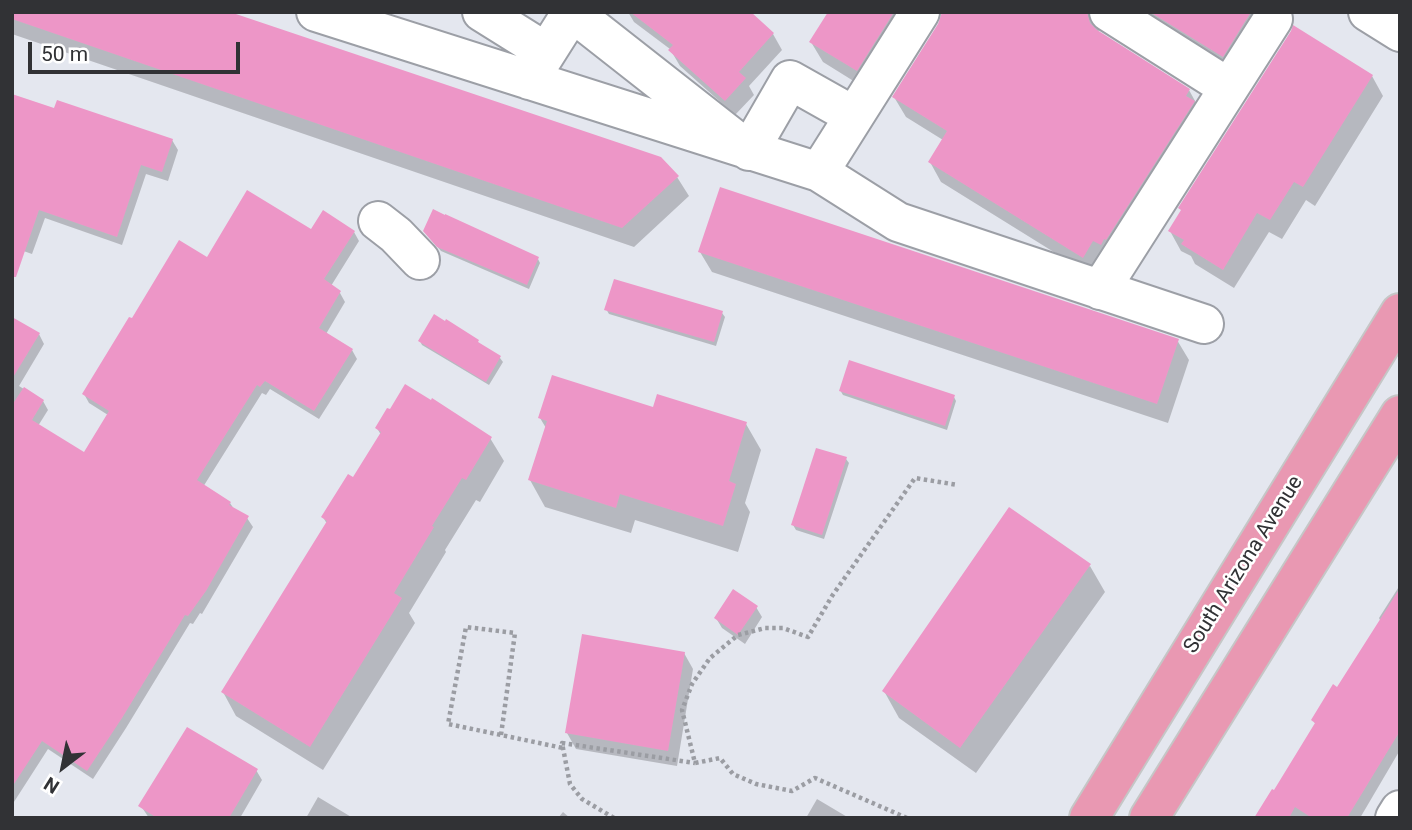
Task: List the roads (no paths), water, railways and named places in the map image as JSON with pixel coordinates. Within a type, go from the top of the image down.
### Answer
[{"type":"main road","name":"South Arizona Avenue","points":[[1089,818],[1400,313]]},
{"type":"main road","points":[[1149,818],[1400,415]]},
{"type":"street","points":[[316,12],[538,66],[750,150],[819,172],[898,222],[1204,324]]},
{"type":"street","points":[[482,12],[538,66]]},
{"type":"street","points":[[538,66],[572,12],[750,150]]},
{"type":"street","points":[[819,172],[920,12]]},
{"type":"street","points":[[1109,12],[1229,88]]},
{"type":"street","points":[[1368,12],[1400,32]]},
{"type":"street","points":[[1100,290],[1273,19]]},
{"type":"street","points":[[750,150],[790,80],[854,116]]},
{"type":"street","points":[[377,221],[396,235],[420,260]]},
{"type":"street","points":[[1395,818],[1400,810]]}]
